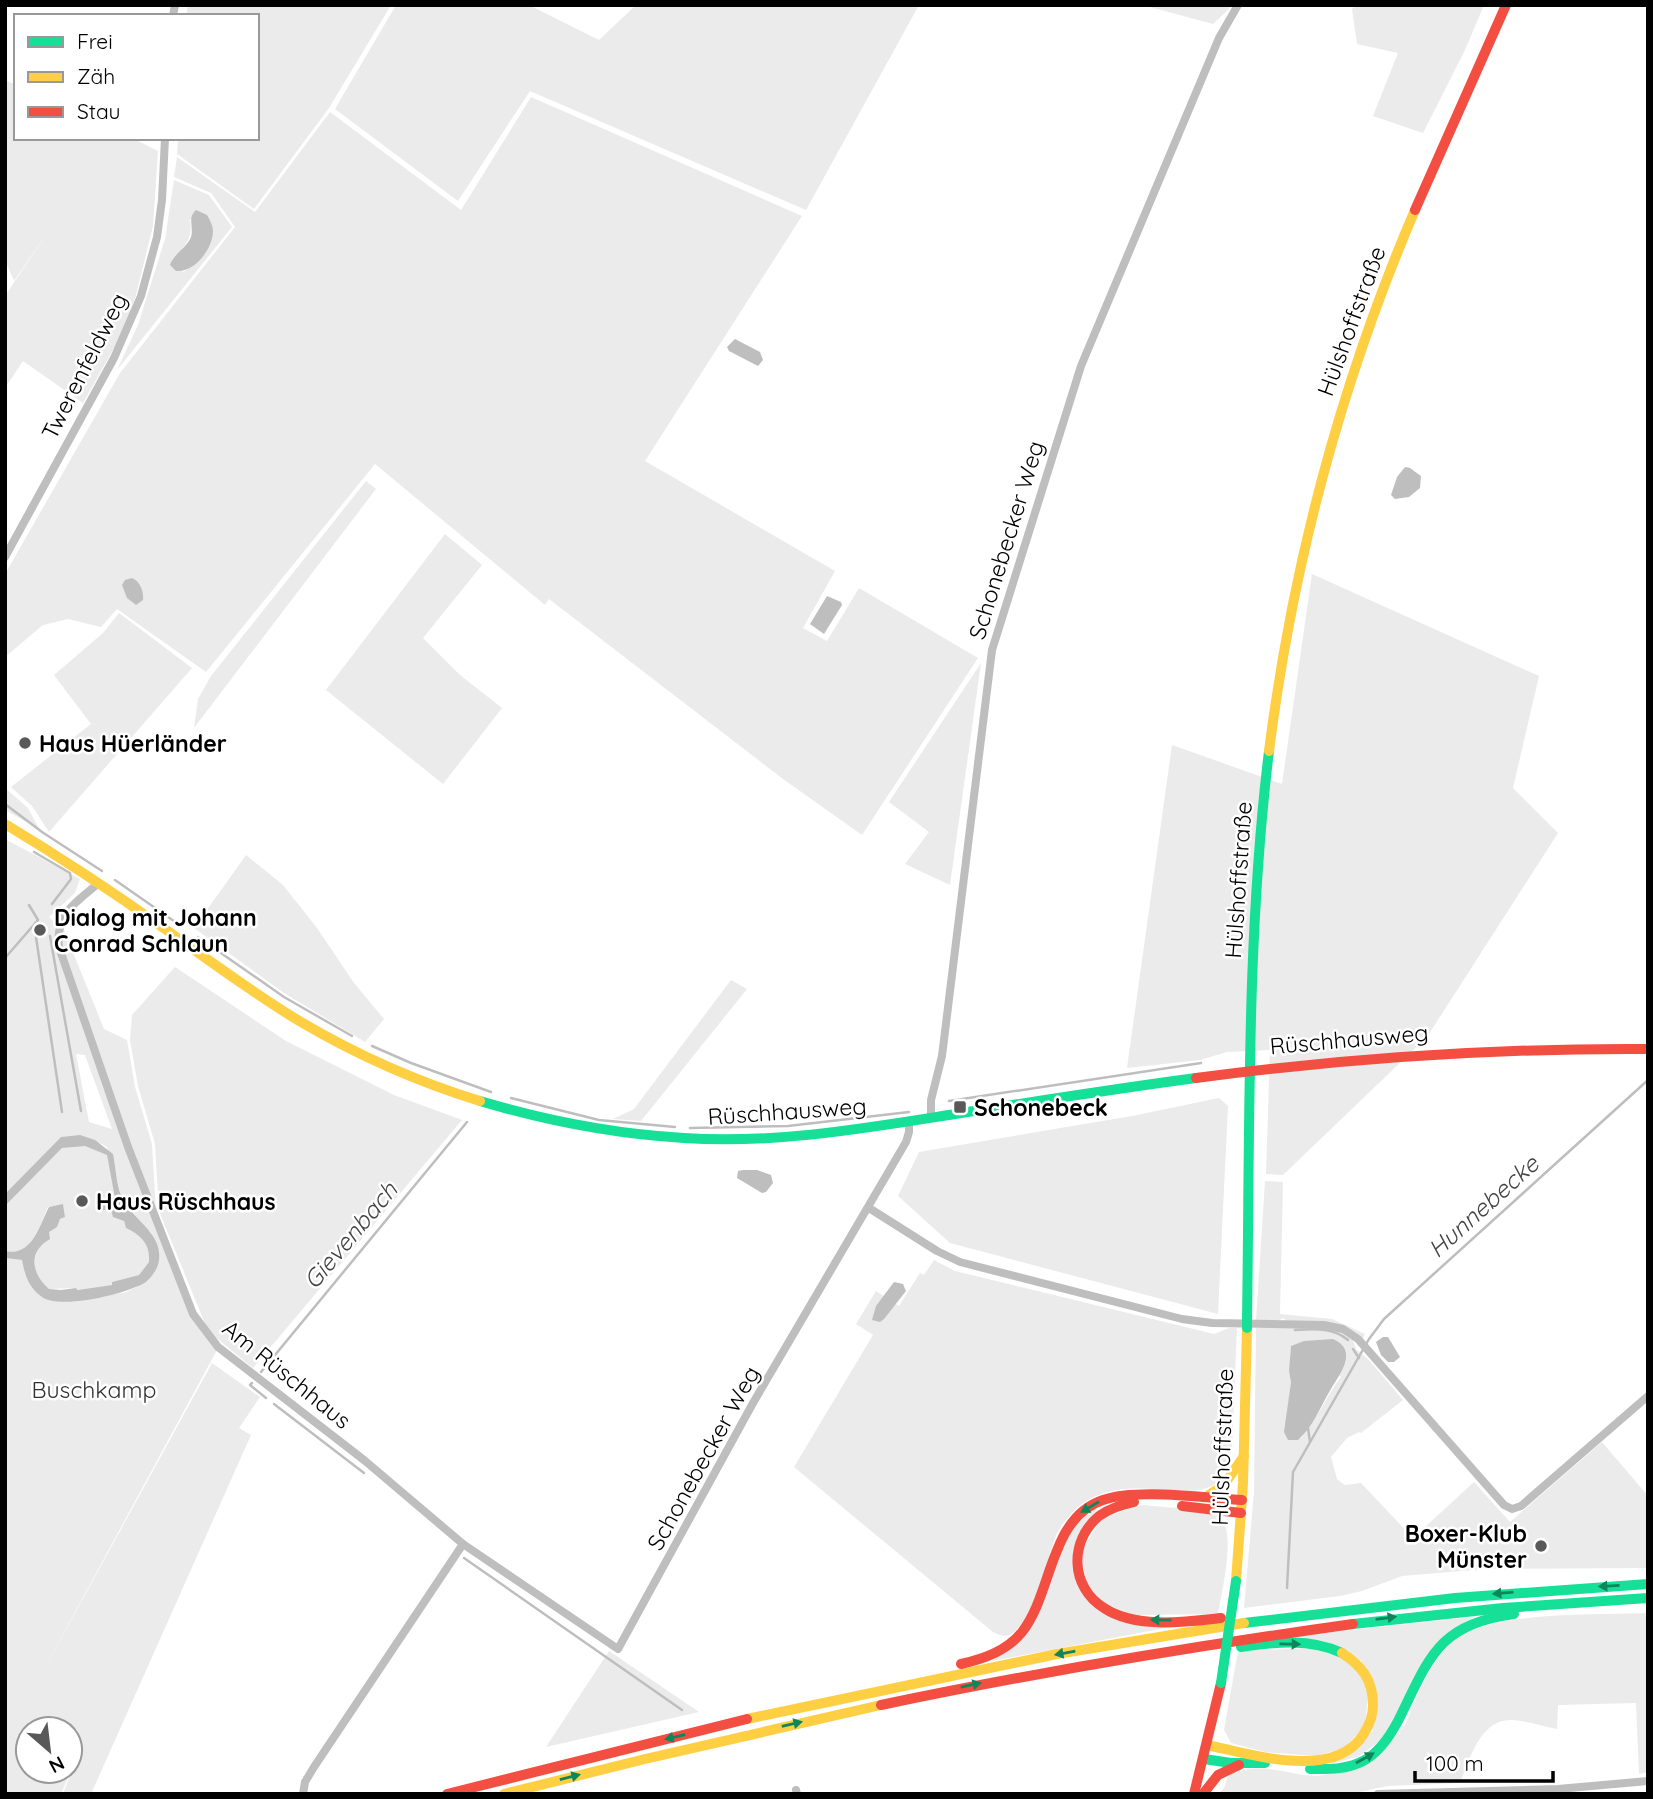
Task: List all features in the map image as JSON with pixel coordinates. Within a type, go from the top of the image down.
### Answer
[{"type":"main road","name":"Hülshoffstraße","points":[[1194,1794],[1221,1683],[1236,1581],[1244,1456],[1249,1070],[1258,867],[1268,760],[1285,644],[1308,530],[1339,417],[1372,319],[1407,231],[1506,5]]},
{"type":"main road","name":"Rüschhausweg","points":[[5,824],[99,883],[303,1023],[384,1065],[454,1093],[490,1104],[597,1129],[693,1138],[787,1137],[1249,1070],[1476,1050],[1648,1049]]},
{"type":"main road","points":[[1205,1498],[1229,1481],[1244,1456]]},
{"type":"main road","points":[[816,1705],[852,1688],[980,1659],[1011,1642],[1023,1630],[1036,1609],[1066,1530],[1079,1513],[1090,1506],[1113,1496],[1130,1494],[1242,1500]]},
{"type":"main road","points":[[1241,1513],[1143,1502],[1110,1508],[1091,1522],[1080,1542],[1077,1561],[1080,1581],[1089,1596],[1104,1609],[1145,1620],[1215,1618],[1285,1609],[1326,1612]]},
{"type":"main road","points":[[447,1794],[816,1705],[1053,1655],[1182,1632],[1479,1595],[1648,1584]]},
{"type":"main road","points":[[504,1794],[851,1711],[1125,1656],[1349,1623],[1648,1598]]},
{"type":"main road","points":[[1204,1759],[1320,1770],[1342,1768],[1361,1761],[1377,1751],[1391,1736],[1427,1663],[1449,1637],[1486,1619],[1588,1601]]},
{"type":"main road","points":[[1125,1656],[1170,1657],[1272,1644],[1320,1646],[1337,1650],[1352,1658],[1371,1682],[1375,1710],[1369,1729],[1355,1746],[1336,1757],[1308,1761],[1207,1745]]},
{"type":"main road","points":[[1203,1794],[1226,1769],[1250,1763]]},
{"type":"street","name":"Schonebecker Weg","points":[[931,1118],[931,1100],[942,1056],[992,650],[1068,406],[1095,329],[1219,38],[1238,5]]},
{"type":"street","name":"Twerenfeldweg","points":[[5,557],[114,358],[138,305],[157,237],[165,140]]},
{"type":"street","name":"Am Rüschhaus","points":[[99,883],[75,903],[62,920],[58,928],[59,947],[128,1147],[193,1314],[218,1347],[364,1460],[463,1544]]},
{"type":"street","name":"Schonebecker Weg","points":[[463,1544],[618,1649],[754,1403],[906,1142],[909,1121]]},
{"type":"street","points":[[869,1208],[947,1257],[1182,1319],[1212,1323],[1324,1325],[1343,1329],[1358,1339],[1504,1506],[1512,1509],[1521,1506],[1648,1396]]},
{"type":"street","points":[[303,1794],[308,1776],[463,1544]]},
{"type":"street","points":[[1378,1794],[1559,1791],[1648,1781]]},
{"type":"green space","points":[[188,5],[391,5],[329,108],[254,209],[177,154],[178,140],[259,140],[259,14],[186,14]]},
{"type":"green space","points":[[396,5],[529,5],[599,40],[636,5],[919,5],[806,210],[530,91],[458,201],[335,109]]},
{"type":"green space","points":[[1231,5],[1213,24],[1150,7]]},
{"type":"green space","points":[[1357,5],[1484,5],[1465,50],[1423,133],[1373,116],[1398,53],[1357,44],[1352,9]]},
{"type":"green space","points":[[5,80],[14,84],[14,140],[136,140],[158,151],[153,226],[127,325],[83,403],[23,361],[5,388],[5,296],[51,227],[14,281],[5,260]]},
{"type":"green space","points":[[531,97],[802,216],[645,461],[835,571],[803,628],[827,641],[859,588],[978,658],[862,835],[783,779],[549,599],[545,605],[375,464],[206,672],[117,609],[101,627],[68,619],[43,625],[5,657],[5,574],[120,373],[235,227],[211,193],[174,177],[177,157],[255,212],[330,112],[461,210]]},
{"type":"green space","points":[[174,180],[209,195],[232,227],[117,370],[138,325],[165,239]],"holes":[[[190,219],[211,222],[210,244],[196,263],[183,272],[172,259],[187,242]]]},
{"type":"green space","points":[[366,481],[376,489],[194,728],[198,699],[211,676]]},
{"type":"green space","points":[[445,534],[482,565],[423,638],[460,675],[502,708],[443,784],[326,690]]},
{"type":"green space","points":[[1312,574],[1539,676],[1513,788],[1558,833],[1427,1037],[1283,1175],[1266,1174],[1270,1050],[1227,1052],[1200,1060],[1127,1068],[1172,745],[1282,784]]},
{"type":"green space","points":[[119,613],[192,668],[49,832],[32,806],[11,787],[91,724],[54,675],[103,633]]},
{"type":"green space","points":[[981,663],[950,885],[905,864],[929,832],[889,802]]},
{"type":"green space","points":[[5,788],[28,808],[39,829],[5,810]]},
{"type":"green space","name":"Buschkamp","points":[[5,839],[80,879],[75,893],[49,917],[64,930],[104,1029],[127,1040],[135,1087],[152,1144],[156,1212],[190,1314],[217,1350],[35,1686],[212,1363],[260,1397],[239,1428],[251,1435],[91,1794],[63,1794],[66,1785],[84,1785],[84,1715],[14,1715],[14,1785],[65,1785],[61,1794],[5,1794],[5,1258],[22,1260],[43,1298],[124,1293],[148,1281],[158,1266],[152,1234],[123,1201],[107,1147],[85,1138],[61,1137],[5,1194]],"holes":[[[76,1054],[85,1055],[112,1129],[89,1122]]]},
{"type":"green space","points":[[246,855],[283,885],[317,928],[354,983],[384,1019],[365,1042],[284,993],[194,928]]},
{"type":"green space","points":[[175,967],[286,1041],[394,1095],[462,1120],[253,1368],[208,1331],[159,1211],[155,1144],[138,1086],[130,1040],[132,1015]]},
{"type":"green space","points":[[731,980],[747,989],[641,1121],[613,1119],[634,1109]]},
{"type":"green space","points":[[1219,1098],[1228,1106],[1218,1314],[950,1243],[898,1196],[919,1152],[1132,1116]]},
{"type":"green space","points":[[85,1145],[107,1155],[116,1198],[111,1210],[124,1221],[126,1228],[144,1241],[149,1262],[139,1275],[112,1282],[112,1285],[76,1290],[49,1289],[37,1275],[36,1255],[48,1233],[65,1217],[63,1205],[48,1207],[38,1231],[28,1245],[14,1252],[5,1251],[5,1206],[62,1148]]},
{"type":"green space","points":[[1265,1181],[1283,1182],[1280,1314],[1332,1319],[1365,1334],[1362,1341],[1353,1333],[1283,1318],[1276,1322],[1256,1320]]},
{"type":"green space","points":[[934,1260],[955,1271],[1214,1334],[1237,1328],[1232,1449],[1217,1483],[1192,1491],[1123,1489],[1094,1497],[1081,1505],[1057,1533],[1028,1613],[1008,1636],[993,1632],[794,1467],[873,1335],[856,1324],[876,1291],[899,1306],[920,1273],[924,1275]]},
{"type":"green space","points":[[1256,1328],[1331,1328],[1352,1337],[1356,1349],[1403,1400],[1361,1433],[1347,1438],[1331,1457],[1337,1479],[1345,1485],[1361,1483],[1413,1538],[1474,1482],[1510,1522],[1602,1442],[1648,1496],[1648,1568],[1485,1569],[1402,1576],[1340,1596],[1244,1608],[1254,1492]],"holes":[[[1304,1341],[1341,1377],[1301,1438],[1285,1430],[1291,1382],[1290,1351]]]},
{"type":"green space","points":[[1100,1503],[1074,1549],[1094,1606],[1186,1624],[992,1661],[1014,1644],[1068,1533]]},
{"type":"green space","points":[[1144,1505],[1213,1514],[1225,1525],[1228,1548],[1218,1614],[1133,1615],[1103,1603],[1085,1581],[1082,1550],[1101,1519]]},
{"type":"green space","points":[[1648,1613],[1648,1772],[1639,1774],[1636,1703],[1558,1705],[1557,1729],[1513,1720],[1492,1726],[1472,1752],[1460,1783],[1388,1786],[1349,1794],[1218,1794],[1224,1788],[1228,1776],[1242,1771],[1270,1769],[1321,1775],[1332,1773],[1379,1747],[1404,1726],[1426,1678],[1443,1651],[1459,1637],[1477,1629],[1550,1616]]},
{"type":"green space","points":[[1474,1617],[1460,1625],[1380,1741],[1359,1756],[1329,1765],[1373,1731],[1361,1660],[1276,1638]]},
{"type":"green space","points":[[1310,1648],[1342,1657],[1361,1675],[1368,1695],[1365,1725],[1345,1748],[1315,1756],[1265,1752],[1231,1743],[1224,1730],[1238,1651]]},
{"type":"green space","points":[[609,1651],[699,1712],[546,1747]]},
{"type":"shaded area","points":[[196,210],[207,215],[211,223],[213,229],[210,245],[196,264],[183,271],[176,271],[170,265],[191,237],[191,219]]},
{"type":"shaded area","points":[[735,339],[760,352],[763,360],[758,366],[729,351],[727,347]]},
{"type":"shaded area","points":[[1405,467],[1421,476],[1420,488],[1409,497],[1395,499],[1391,495],[1397,477]]},
{"type":"shaded area","points":[[132,578],[139,584],[143,594],[143,600],[136,605],[127,598],[122,585],[125,580]]},
{"type":"shaded area","points":[[827,596],[842,605],[824,634],[810,624]]},
{"type":"shaded area","points":[[80,1135],[95,1140],[113,1154],[121,1196],[154,1238],[158,1246],[158,1265],[153,1275],[137,1287],[94,1299],[51,1301],[42,1297],[30,1285],[22,1260],[5,1258],[5,1251],[14,1252],[28,1245],[49,1207],[63,1204],[65,1217],[49,1232],[50,1239],[38,1250],[35,1257],[34,1263],[39,1277],[49,1289],[77,1290],[112,1285],[112,1282],[139,1275],[149,1262],[144,1241],[126,1228],[124,1221],[113,1217],[111,1210],[103,1210],[102,1201],[115,1198],[107,1155],[85,1146],[62,1148],[5,1206],[5,1194],[61,1137]]},
{"type":"shaded area","points":[[757,1170],[771,1175],[773,1183],[762,1193],[737,1178],[738,1171]]},
{"type":"shaded area","points":[[894,1282],[903,1284],[906,1291],[884,1319],[880,1322],[872,1320],[876,1306]]},
{"type":"shaded area","points":[[1388,1337],[1400,1357],[1394,1362],[1388,1362],[1381,1355],[1376,1342]]},
{"type":"shaded area","points":[[1333,1339],[1345,1349],[1342,1369],[1308,1429],[1298,1440],[1288,1440],[1284,1432],[1291,1382],[1291,1346],[1304,1341]]},
{"type":"waterway","name":"Gievenbach","points":[[5,804],[102,871]]},
{"type":"waterway","points":[[34,852],[70,873],[71,879],[52,904]]},
{"type":"waterway","name":"Gievenbach","points":[[115,880],[181,926]]},
{"type":"waterway","points":[[5,958],[38,920],[29,905]]},
{"type":"waterway","points":[[50,936],[81,1111]]},
{"type":"waterway","points":[[36,937],[62,1112]]},
{"type":"waterway","name":"Gievenbach","points":[[198,937],[284,997],[352,1036]]},
{"type":"waterway","name":"Gievenbach","points":[[372,1046],[491,1092]]},
{"type":"waterway","points":[[949,1101],[1201,1063]]},
{"type":"waterway","name":"Hunnebecke","points":[[1287,1588],[1293,1472],[1369,1339],[1384,1319],[1648,1080]]},
{"type":"waterway","points":[[511,1098],[599,1120],[675,1127]]},
{"type":"waterway","points":[[690,1128],[788,1126],[909,1112]]},
{"type":"waterway","name":"Gievenbach","points":[[261,1372],[467,1122]]},
{"type":"waterway","points":[[1295,1330],[1330,1331],[1348,1340]]},
{"type":"waterway","points":[[1353,1349],[1359,1358]]},
{"type":"waterway","name":"Gievenbach","points":[[252,1383],[250,1385],[266,1398]]},
{"type":"waterway","name":"Gievenbach","points":[[274,1404],[364,1473]]},
{"type":"waterway","name":"Hunnebecke","points":[[1308,1428],[1310,1442]]},
{"type":"waterway","name":"Gievenbach","points":[[464,1558],[682,1710]]},
{"type":"traffic: fast","points":[[1247,1320],[1253,964],[1256,893],[1269,751]]},
{"type":"traffic: fast","points":[[480,1101],[530,1115],[606,1130],[684,1138],[751,1139],[850,1130],[1196,1078]]},
{"type":"traffic: fast","points":[[1247,1320],[1247,1328]]},
{"type":"traffic: fast","points":[[1221,1683],[1236,1581]]},
{"type":"traffic: fast","points":[[1244,1623],[1455,1598],[1648,1584]]},
{"type":"traffic: fast","points":[[1353,1624],[1503,1608],[1648,1598]]},
{"type":"traffic: fast","points":[[1310,1769],[1344,1767],[1369,1758],[1391,1732],[1418,1680],[1439,1648],[1468,1626],[1514,1614]]},
{"type":"traffic: fast","points":[[1241,1647],[1305,1643],[1342,1653]]},
{"type":"traffic: fast","points":[[1204,1759],[1231,1763],[1265,1763]]},
{"type":"traffic: slow","points":[[1269,751],[1291,611],[1323,475],[1364,342],[1415,210]]},
{"type":"traffic: slow","points":[[5,824],[106,888],[249,989],[301,1022],[388,1067],[480,1101]]},
{"type":"traffic: slow","points":[[1236,1581],[1243,1483],[1247,1328]]},
{"type":"traffic: slow","points":[[1206,1497],[1224,1485],[1244,1456]]},
{"type":"traffic: slow","points":[[747,1719],[1057,1654],[1244,1623]]},
{"type":"traffic: slow","points":[[1207,1745],[1290,1761],[1312,1761],[1332,1757],[1350,1749],[1369,1724],[1373,1709],[1372,1696],[1365,1674],[1342,1653]]},
{"type":"traffic: slow","points":[[504,1794],[881,1705]]},
{"type":"traffic: jam","points":[[1415,210],[1506,5]]},
{"type":"traffic: jam","points":[[1196,1078],[1422,1056],[1534,1050],[1648,1049]]},
{"type":"traffic: jam","points":[[961,1664],[994,1653],[1022,1632],[1032,1616],[1062,1539],[1085,1509],[1103,1500],[1134,1495],[1242,1500]]},
{"type":"traffic: jam","points":[[1134,1502],[1099,1516],[1082,1538],[1078,1551],[1080,1576],[1093,1599],[1117,1615],[1131,1619],[1161,1622],[1221,1618]]},
{"type":"traffic: jam","points":[[1182,1506],[1241,1513]]},
{"type":"traffic: jam","points":[[881,1705],[1117,1660],[1353,1624]]},
{"type":"traffic: jam","points":[[1194,1794],[1221,1683]]},
{"type":"traffic: jam","points":[[447,1794],[747,1719]]},
{"type":"traffic: jam","points":[[1203,1794],[1218,1775],[1239,1765]]},
{"type":"place","name":"Haus Hüerländer","points":[[25,743]]},
{"type":"place","name":"Dialog mit Johann Conrad Schlaun","points":[[40,930]]},
{"type":"place","name":"Schonebeck","points":[[960,1107]]},
{"type":"place","name":"Haus Rüschhaus","points":[[82,1201]]},
{"type":"place","name":"Boxer-Klub Münster","points":[[1541,1546]]}]
